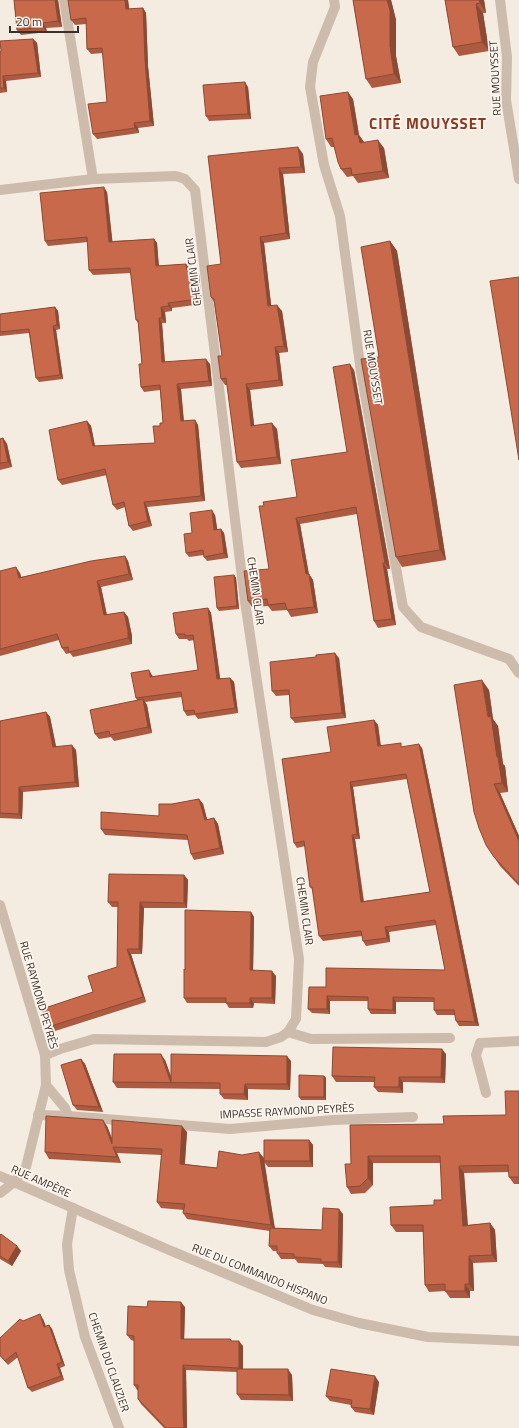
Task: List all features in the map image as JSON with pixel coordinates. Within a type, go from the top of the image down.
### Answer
[{"type":"street","points":[[64,0],[93,179]]},
{"type":"street","name":"RUE MOUYSSET","points":[[334,0],[335,7],[312,62],[310,87],[324,165],[340,216],[361,372],[403,608],[421,627],[509,659],[519,673]]},
{"type":"street","name":"RUE MOUYSSET","points":[[500,0],[507,57],[506,100],[519,178]]},
{"type":"street","name":"CHEMIN CLAIR","points":[[0,190],[93,179],[176,176],[185,179],[195,190],[245,602],[299,959],[296,1019],[288,1032]]},
{"type":"street","name":"RUE RAYMOND PEYRÈS","points":[[0,905],[44,1054],[46,1085],[26,1167],[14,1182],[0,1193]]},
{"type":"street","points":[[44,1054],[94,1039],[266,1042],[281,1037],[288,1032],[311,1038],[450,1038]]},
{"type":"street","points":[[486,1094],[476,1056],[480,1043],[519,1041]]},
{"type":"street","points":[[46,1085],[65,1108],[68,1116]]},
{"type":"street","name":"IMPASSE RAYMOND PEYRÈS","points":[[38,1115],[230,1129],[333,1120],[413,1117]]},
{"type":"street","name":"RUE AMPÈRE","points":[[0,1176],[73,1208]]},
{"type":"street","name":"RUE DU COMMANDO HISPANO","points":[[73,1208],[313,1310],[359,1323],[428,1336],[519,1341]]},
{"type":"street","name":"CHEMIN DU CLAUZIER","points":[[73,1208],[67,1244],[69,1270],[85,1337],[119,1428]]},
{"type":"building","points":[[14,0],[55,0],[58,21],[43,23],[43,27],[17,30]]},
{"type":"building","points":[[68,0],[125,0],[126,9],[143,8],[145,60],[150,121],[134,123],[135,128],[93,134],[88,104],[107,102],[102,48],[87,49],[86,18],[71,20]]},
{"type":"building","points":[[353,0],[387,0],[390,10],[390,46],[394,74],[366,79]]},
{"type":"building","points":[[445,0],[479,0],[480,3],[476,4],[482,42],[453,47]]},
{"type":"building","points":[[33,39],[38,73],[3,76],[4,88],[0,88],[0,41]]},
{"type":"building","points":[[245,82],[248,114],[206,116],[203,85]]},
{"type":"building","points":[[348,92],[355,135],[358,134],[360,143],[378,140],[383,171],[352,175],[351,168],[341,169],[332,138],[326,139],[320,96]]},
{"type":"building","points":[[298,147],[301,167],[279,168],[286,233],[260,237],[268,306],[277,305],[284,346],[275,347],[279,380],[246,384],[251,426],[272,423],[277,457],[237,462],[226,378],[221,379],[218,356],[222,356],[214,299],[211,297],[207,266],[221,264],[208,156]]},
{"type":"building","points":[[104,187],[109,242],[154,239],[156,266],[186,264],[187,270],[195,269],[199,299],[168,303],[169,306],[161,307],[162,318],[159,318],[162,362],[206,359],[209,381],[177,384],[181,421],[195,420],[201,496],[144,502],[148,521],[129,526],[124,502],[113,505],[105,469],[58,480],[49,430],[87,421],[93,446],[155,443],[153,426],[160,426],[160,423],[163,423],[160,385],[141,387],[139,364],[142,364],[138,320],[136,320],[130,268],[89,270],[87,237],[45,241],[40,193]]},
{"type":"building","points":[[390,241],[440,550],[396,557],[361,359],[379,357],[361,247]]},
{"type":"building","points":[[519,277],[519,460],[490,281]]},
{"type":"building","points":[[55,307],[57,325],[53,326],[60,375],[36,378],[29,329],[0,332],[0,314]]},
{"type":"building","points":[[350,364],[385,563],[383,563],[392,619],[374,621],[356,507],[296,518],[306,574],[309,574],[314,607],[287,610],[285,603],[268,605],[267,599],[248,601],[244,571],[269,569],[259,506],[264,506],[263,502],[297,497],[291,460],[347,452],[333,367]]},
{"type":"building","points":[[3,438],[8,462],[0,463],[0,439]]},
{"type":"building","points":[[212,510],[214,530],[221,529],[224,553],[204,557],[203,550],[186,553],[184,534],[192,533],[190,513]]},
{"type":"building","points":[[125,556],[129,574],[97,581],[104,615],[124,612],[128,638],[69,652],[68,647],[62,648],[57,634],[0,649],[0,571],[16,567],[19,578],[91,561]]},
{"type":"building","points":[[234,575],[237,606],[217,608],[214,577]]},
{"type":"building","points":[[208,608],[217,679],[230,678],[235,708],[195,714],[194,710],[184,711],[181,692],[136,698],[131,673],[149,670],[150,677],[198,670],[193,635],[185,636],[185,634],[176,634],[173,613]]},
{"type":"building","points":[[335,653],[342,713],[291,718],[289,690],[272,691],[270,662],[316,657],[316,655]]},
{"type":"building","points":[[482,680],[488,717],[491,716],[502,783],[494,784],[519,841],[519,884],[494,857],[486,845],[474,812],[454,685]]},
{"type":"building","points":[[143,699],[148,727],[110,735],[109,731],[95,734],[90,710]]},
{"type":"building","points":[[46,712],[53,747],[72,745],[75,782],[19,787],[19,814],[0,813],[0,721]]},
{"type":"building","points":[[374,720],[378,746],[401,743],[401,747],[419,744],[475,1022],[456,1021],[454,1010],[434,1010],[434,998],[393,997],[393,1010],[368,1009],[368,997],[327,996],[327,1009],[308,1009],[309,987],[326,987],[326,968],[445,970],[435,920],[385,927],[387,938],[363,941],[361,931],[319,936],[312,887],[310,887],[304,841],[294,843],[282,759],[331,752],[327,727]],"holes":[[[406,774],[430,892],[361,902],[352,835],[357,834],[350,782]]]},
{"type":"building","points":[[199,799],[205,820],[214,818],[220,848],[191,854],[187,835],[101,829],[101,812],[159,816],[159,804],[172,804]]},
{"type":"building","points":[[109,874],[184,875],[184,903],[140,902],[139,949],[127,949],[143,997],[48,1027],[42,1009],[93,992],[88,976],[117,967],[118,902],[108,902]]},
{"type":"building","points":[[185,910],[251,912],[250,970],[272,971],[272,998],[250,998],[250,1003],[226,1003],[226,998],[184,998]]},
{"type":"building","points":[[333,1047],[442,1049],[441,1077],[399,1077],[399,1087],[374,1087],[375,1077],[332,1076]]},
{"type":"building","points":[[114,1054],[161,1054],[171,1083],[113,1082]]},
{"type":"building","points":[[171,1054],[287,1056],[287,1084],[245,1084],[244,1094],[220,1094],[220,1083],[171,1083]]},
{"type":"building","points":[[81,1059],[99,1107],[73,1105],[61,1065]]},
{"type":"building","points":[[299,1075],[324,1076],[324,1097],[299,1097]]},
{"type":"building","points":[[505,1091],[519,1091],[519,1177],[509,1177],[508,1165],[459,1166],[463,1226],[490,1223],[492,1255],[469,1256],[469,1284],[465,1284],[465,1291],[445,1291],[445,1284],[425,1285],[423,1225],[391,1225],[390,1207],[434,1205],[434,1200],[442,1200],[440,1156],[368,1156],[368,1178],[360,1186],[347,1187],[345,1164],[351,1164],[350,1125],[444,1124],[443,1116],[506,1115]]},
{"type":"building","points":[[46,1116],[103,1120],[112,1144],[112,1120],[182,1126],[180,1164],[217,1168],[219,1151],[242,1155],[259,1152],[271,1225],[183,1213],[185,1204],[157,1202],[162,1149],[113,1147],[117,1157],[45,1152]]},
{"type":"building","points":[[264,1140],[309,1140],[310,1161],[264,1161]]},
{"type":"building","points":[[323,1208],[339,1209],[338,1262],[321,1262],[321,1259],[294,1257],[294,1254],[277,1253],[277,1246],[269,1246],[270,1228],[322,1230]]},
{"type":"building","points":[[1,1234],[17,1246],[8,1261],[0,1256]]},
{"type":"building","points":[[148,1301],[181,1302],[181,1339],[230,1339],[231,1341],[239,1341],[239,1368],[183,1365],[184,1428],[166,1428],[138,1399],[138,1385],[134,1385],[134,1336],[127,1335],[128,1306],[147,1307]]},
{"type":"building","points":[[40,1314],[44,1327],[49,1325],[62,1362],[57,1364],[61,1376],[28,1388],[16,1352],[5,1361],[0,1355],[0,1338],[20,1319],[23,1321]]},
{"type":"building","points":[[237,1369],[288,1369],[289,1395],[237,1394]]},
{"type":"building","points":[[331,1369],[375,1376],[370,1409],[351,1407],[352,1400],[326,1396]]},
{"type":"district","name":"CITÉ MOUYSSET","points":[[428,124]]}]
